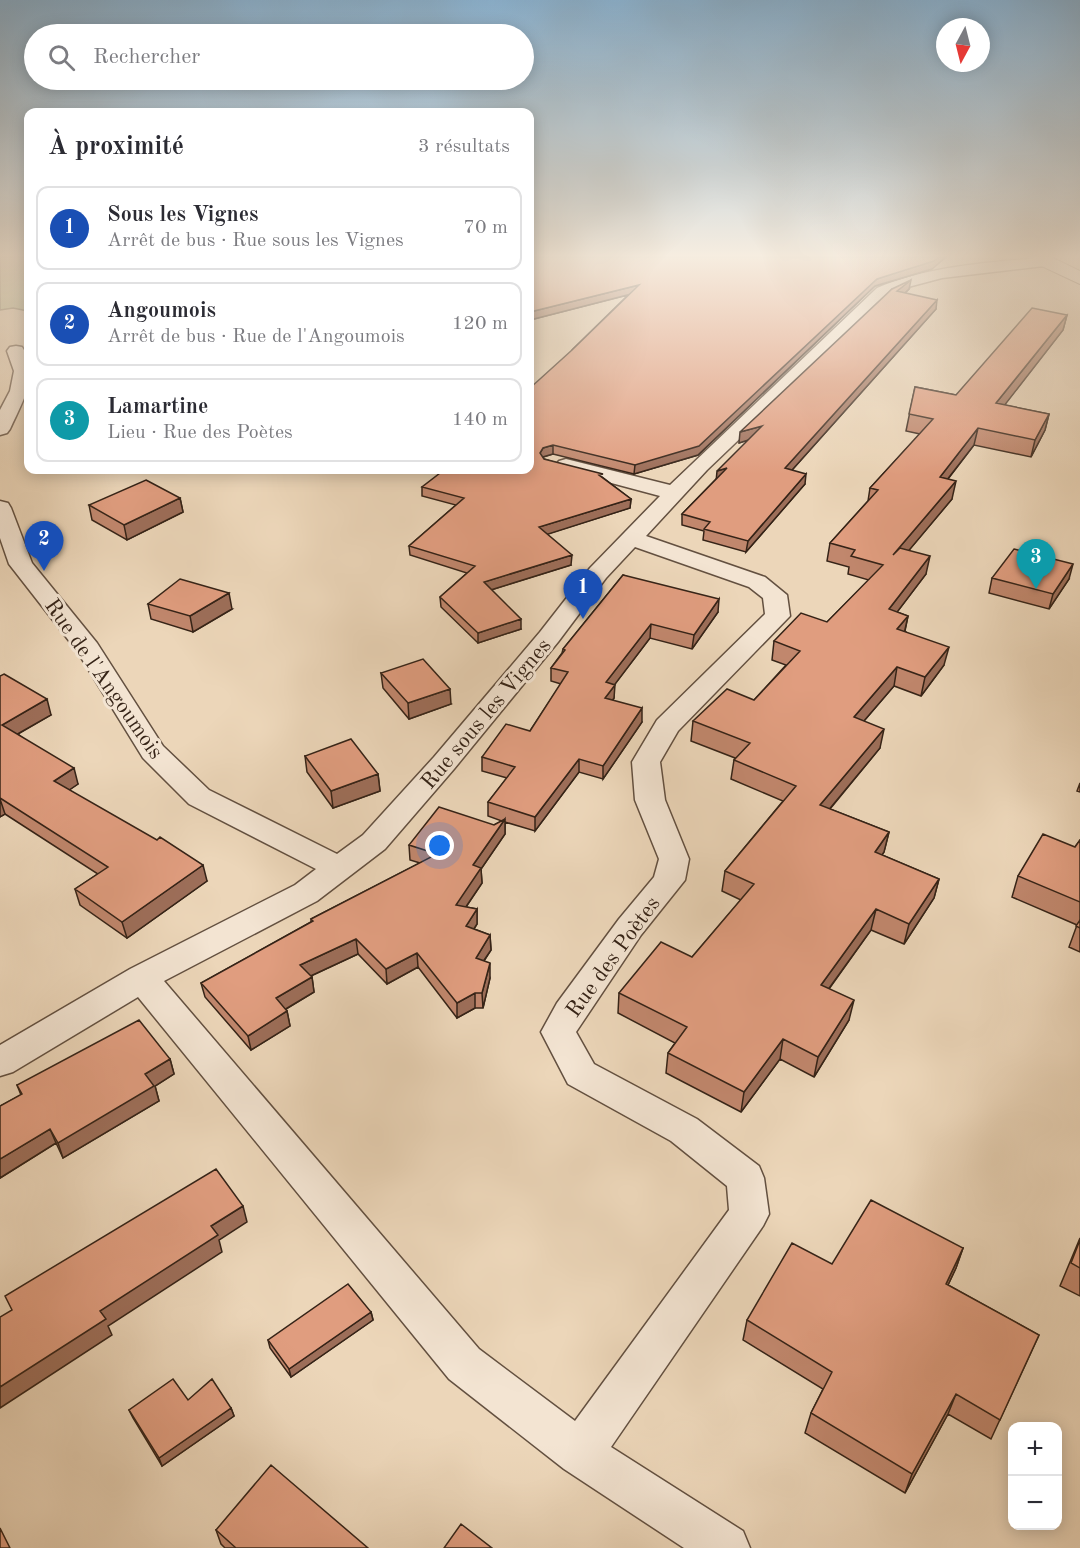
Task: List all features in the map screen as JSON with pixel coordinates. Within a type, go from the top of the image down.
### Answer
[{"type":"street","name":"Rue sous les Vignes","points":[[0,1062],[142,978],[306,893],[374,842],[444,763],[549,637],[598,573],[630,538],[700,466],[844,329]]},
{"type":"street","points":[[15,348],[21,357],[24,374]]},
{"type":"street","points":[[0,429],[24,382]]},
{"type":"street","points":[[552,462],[674,493]]},
{"type":"street","name":"Rue de l'Angoumois","points":[[0,509],[21,564],[88,648],[153,752],[199,797],[339,868]]},
{"type":"street","name":"Rue des Poètes","points":[[580,1454],[749,1214],[745,1178],[684,1130],[581,1074],[558,1032],[569,1012],[630,927],[669,880],[674,859],[650,800],[646,762],[667,726],[778,616],[775,595],[757,582],[630,538]]},
{"type":"street","points":[[142,978],[464,1364],[580,1454],[726,1548]]},
{"type":"building","points":[[593,329],[823,329],[699,446],[635,465],[553,445],[543,448],[540,453],[544,459],[603,474],[599,475],[631,499],[539,527],[572,555],[484,582],[521,619],[478,633],[440,597],[475,566],[409,546],[464,498],[422,487],[439,474],[534,474],[534,384]]},
{"type":"building","points":[[849,329],[911,329],[785,468],[806,474],[748,541],[704,529],[710,522],[682,514],[727,468],[717,471],[762,426],[740,432]]},
{"type":"building","points":[[1013,329],[1056,329],[996,403],[1049,414],[1035,440],[978,428],[940,477],[956,481],[893,555],[900,548],[930,556],[889,609],[908,616],[897,629],[949,647],[925,677],[897,667],[854,717],[884,729],[820,805],[889,832],[875,852],[939,879],[909,924],[876,909],[821,985],[854,1000],[818,1057],[783,1039],[744,1092],[668,1053],[687,1027],[619,993],[661,942],[692,957],[754,884],[725,871],[796,786],[734,760],[750,743],[693,721],[727,689],[754,700],[800,651],[774,641],[801,613],[827,622],[883,565],[851,556],[855,550],[830,543],[878,490],[870,488],[933,419],[909,414],[915,387],[956,395]]},
{"type":"building","points":[[146,480],[180,498],[124,525],[89,505]]},
{"type":"building","points":[[1014,549],[1073,564],[1053,594],[992,578]]},
{"type":"building","points":[[623,575],[719,599],[694,635],[651,624],[606,682],[615,685],[605,698],[642,708],[603,766],[579,759],[535,817],[488,802],[515,767],[482,757],[506,724],[530,731],[568,672],[551,668],[565,650],[563,649]]},
{"type":"building","points":[[180,579],[229,593],[190,616],[148,604]]},
{"type":"building","points":[[423,659],[450,689],[408,703],[381,673]]},
{"type":"building","points":[[4,674],[47,699],[2,725],[74,768],[54,781],[157,840],[160,837],[203,865],[122,922],[75,889],[108,867],[0,798],[0,676]]},
{"type":"building","points":[[351,739],[378,774],[331,791],[305,756]]},
{"type":"building","points":[[439,807],[494,825],[505,819],[473,865],[481,868],[456,905],[477,909],[466,926],[490,935],[476,958],[490,963],[482,993],[475,993],[457,1003],[417,953],[386,969],[356,939],[300,965],[312,977],[276,998],[287,1011],[248,1036],[201,983],[313,921],[311,919],[437,854],[409,845]]},
{"type":"building","points":[[1043,834],[1075,847],[1080,840],[1080,902],[1018,876]]},
{"type":"building","points":[[139,1020],[170,1059],[145,1074],[154,1086],[58,1143],[50,1129],[0,1159],[0,1106],[22,1094],[17,1085]]},
{"type":"building","points":[[216,1169],[243,1206],[211,1226],[218,1235],[100,1311],[106,1319],[0,1387],[0,1317],[12,1310],[5,1296]]},
{"type":"building","points":[[871,1200],[963,1248],[946,1284],[1039,1335],[1000,1420],[956,1394],[912,1474],[811,1413],[832,1372],[747,1320],[792,1243],[832,1264]]},
{"type":"building","points":[[1080,1240],[1080,1268],[1071,1263]]},
{"type":"building","points":[[348,1284],[371,1312],[289,1369],[268,1340]]},
{"type":"building","points":[[173,1379],[188,1400],[212,1379],[231,1408],[159,1458],[129,1410]]},
{"type":"building","points":[[271,1465],[368,1548],[236,1548],[216,1530]]},
{"type":"building","points":[[461,1524],[492,1548],[444,1548]]},
{"type":"building","points":[[0,1528],[10,1548],[0,1548]]},
{"type":"place","name":"Angoumois","points":[[44,571]]},
{"type":"place","name":"Lamartine","points":[[1036,589]]},
{"type":"place","name":"Sous les Vignes","points":[[583,619]]}]
